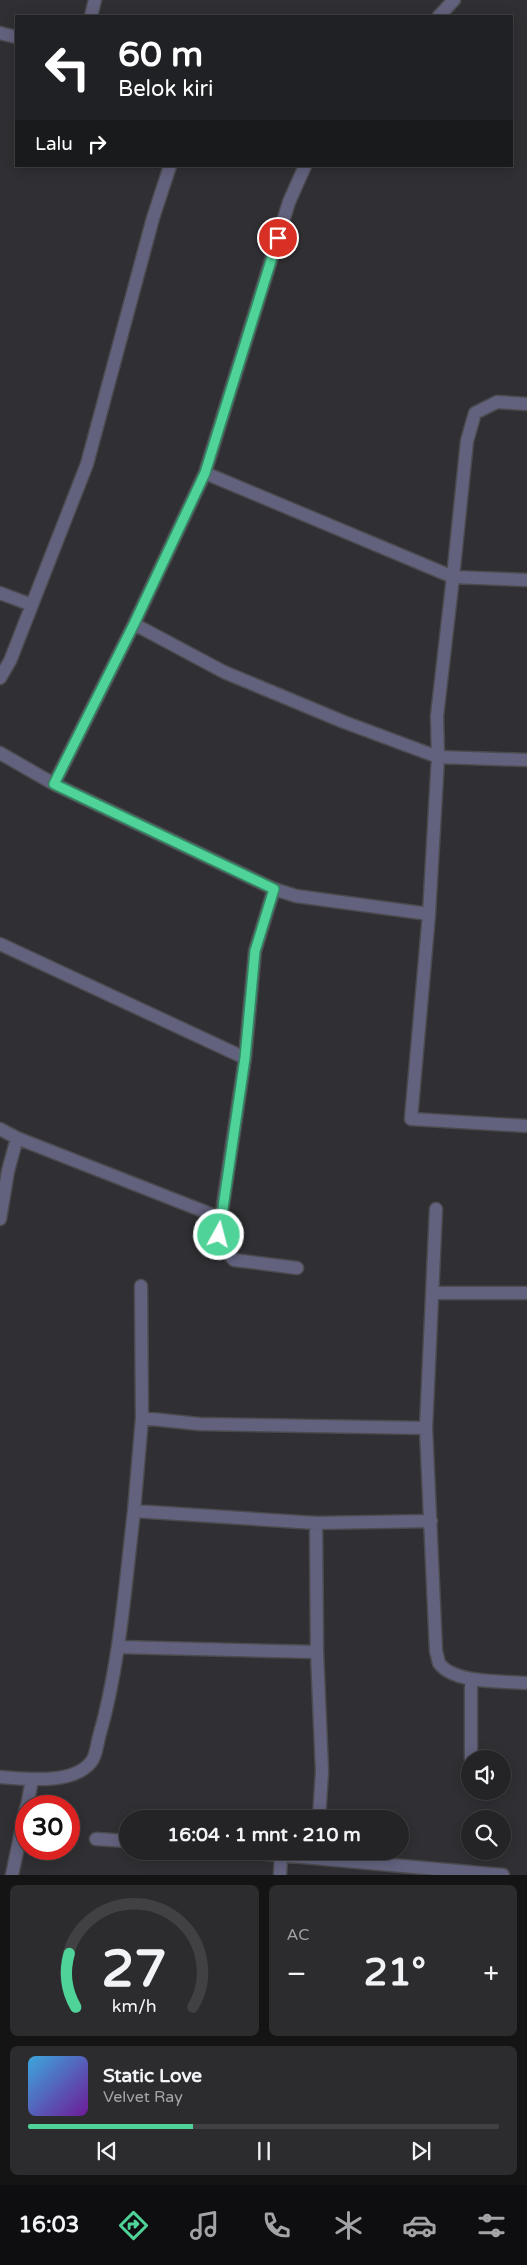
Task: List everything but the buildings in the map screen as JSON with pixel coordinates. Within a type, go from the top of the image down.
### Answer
[{"type":"street","points":[[91,15],[95,0]]},
{"type":"street","points":[[440,15],[454,0]]},
{"type":"street","points":[[0,33],[15,38]]},
{"type":"street","points":[[0,678],[10,661],[87,464],[153,218],[170,167]]},
{"type":"street","points":[[54,784],[134,624],[205,473],[289,202],[305,167]]},
{"type":"street","points":[[527,404],[497,402],[475,413],[467,441],[437,716],[438,757],[428,914],[411,1119],[527,1126]]},
{"type":"street","points":[[205,473],[453,577],[527,580]]},
{"type":"street","points":[[0,593],[32,605]]},
{"type":"street","points":[[134,624],[224,672],[344,722],[438,757],[527,760]]},
{"type":"street","points":[[0,753],[54,784],[274,889],[296,896],[428,914]]},
{"type":"street","points":[[274,889],[255,951],[245,1058],[219,1235],[224,1249],[234,1260],[297,1268]]},
{"type":"street","points":[[0,944],[245,1058]]},
{"type":"street","points":[[0,1129],[17,1138],[221,1218]]},
{"type":"street","points":[[0,1219],[4,1169],[17,1138]]},
{"type":"street","points":[[436,1209],[426,1428],[439,1663],[451,1672],[471,1679],[527,1683]]},
{"type":"street","points":[[0,1776],[32,1780],[71,1776],[92,1762],[102,1727],[118,1647],[134,1511],[142,1418],[142,1286]]},
{"type":"street","points":[[433,1293],[527,1293]]},
{"type":"street","points":[[142,1418],[199,1424],[426,1428]]},
{"type":"street","points":[[134,1511],[316,1523],[431,1521]]},
{"type":"street","points":[[316,1523],[317,1652],[322,1771],[319,1810]]},
{"type":"street","points":[[118,1647],[317,1652]]},
{"type":"street","points":[[471,1679],[471,1750]]},
{"type":"street","points":[[29,1795],[32,1780]]},
{"type":"street","points":[[96,1838],[119,1840]]},
{"type":"street","points":[[12,1875],[15,1860]]},
{"type":"street","points":[[280,1875],[281,1860]]},
{"type":"street","points":[[362,1860],[503,1875]]},
{"type":"route","points":[[219,1235],[245,1058],[255,951],[274,889],[54,784],[134,624],[205,473],[278,238]]}]
